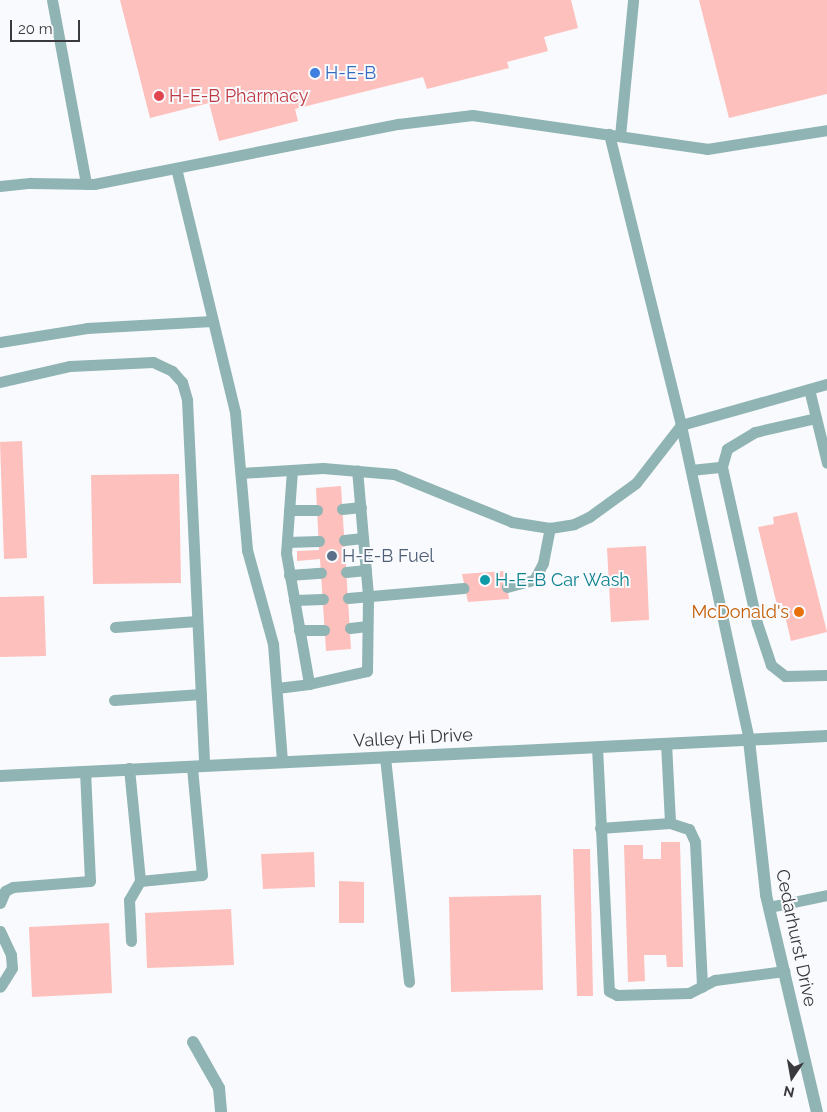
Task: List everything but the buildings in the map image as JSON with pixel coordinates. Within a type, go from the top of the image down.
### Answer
[{"type":"street","name":"Valley Hi Drive","points":[[0,776],[129,768],[198,767],[827,736]]},
{"type":"street","name":"Cedarhurst Drive","points":[[750,740],[769,907],[817,1112]]},
{"type":"street","points":[[193,1042],[219,1088],[221,1112]]},
{"type":"lane","points":[[52,0],[86,184]]},
{"type":"lane","points":[[633,0],[615,135],[750,740]]},
{"type":"lane","points":[[0,186],[86,184],[398,124],[472,115],[707,149],[827,130]]},
{"type":"lane","points":[[176,168],[235,412],[247,550],[273,644],[282,762]]},
{"type":"lane","points":[[0,342],[86,328],[212,321]]},
{"type":"lane","points":[[0,382],[70,366],[154,362],[172,371],[182,382],[187,400],[201,694],[198,767],[202,875],[140,882]]},
{"type":"lane","points":[[240,473],[292,470],[357,470],[394,474],[512,522],[550,528],[574,524],[589,517],[636,483],[681,425],[827,384]]},
{"type":"lane","points":[[809,389],[827,463]]},
{"type":"lane","points":[[816,418],[755,432],[727,449],[722,467],[757,623],[771,664],[785,676],[827,675]]},
{"type":"lane","points":[[691,470],[722,467]]},
{"type":"lane","points":[[292,470],[286,542],[289,575],[309,684]]},
{"type":"lane","points":[[276,688],[309,684],[367,671],[368,595],[357,470]]},
{"type":"lane","points":[[342,509],[360,507]]},
{"type":"lane","points":[[289,510],[317,510]]},
{"type":"lane","points":[[508,587],[534,580],[543,563],[550,528]]},
{"type":"lane","points":[[344,540],[363,538]]},
{"type":"lane","points":[[286,542],[319,541]]},
{"type":"lane","points":[[346,572],[366,570]]},
{"type":"lane","points":[[289,575],[321,573]]},
{"type":"lane","points":[[348,598],[464,588]]},
{"type":"lane","points":[[294,600],[322,599]]},
{"type":"lane","points":[[116,627],[198,621]]},
{"type":"lane","points":[[350,628],[367,626]]},
{"type":"lane","points":[[299,630],[324,630]]},
{"type":"lane","points":[[114,700],[201,694]]},
{"type":"lane","points":[[666,743],[670,823]]},
{"type":"lane","points":[[597,747],[609,991],[617,995],[689,993],[715,980],[784,971]]},
{"type":"lane","points":[[385,757],[408,982]]},
{"type":"lane","points":[[129,768],[140,882],[129,900],[131,941]]},
{"type":"lane","points":[[0,902],[5,891],[13,887],[90,881],[85,772]]},
{"type":"lane","points":[[600,828],[670,823],[689,829],[695,842],[702,987]]},
{"type":"lane","points":[[769,907],[827,895]]},
{"type":"lane","points":[[0,930],[11,955],[12,968],[0,987]]},
{"type":"place","name":"H-E-B","points":[[315,73]]},
{"type":"place","name":"H-E-B Pharmacy","points":[[159,96]]},
{"type":"place","name":"H-E-B Fuel","points":[[332,556]]},
{"type":"place","name":"H-E-B Car Wash","points":[[485,580]]},
{"type":"place","name":"McDonald's","points":[[799,612]]}]
